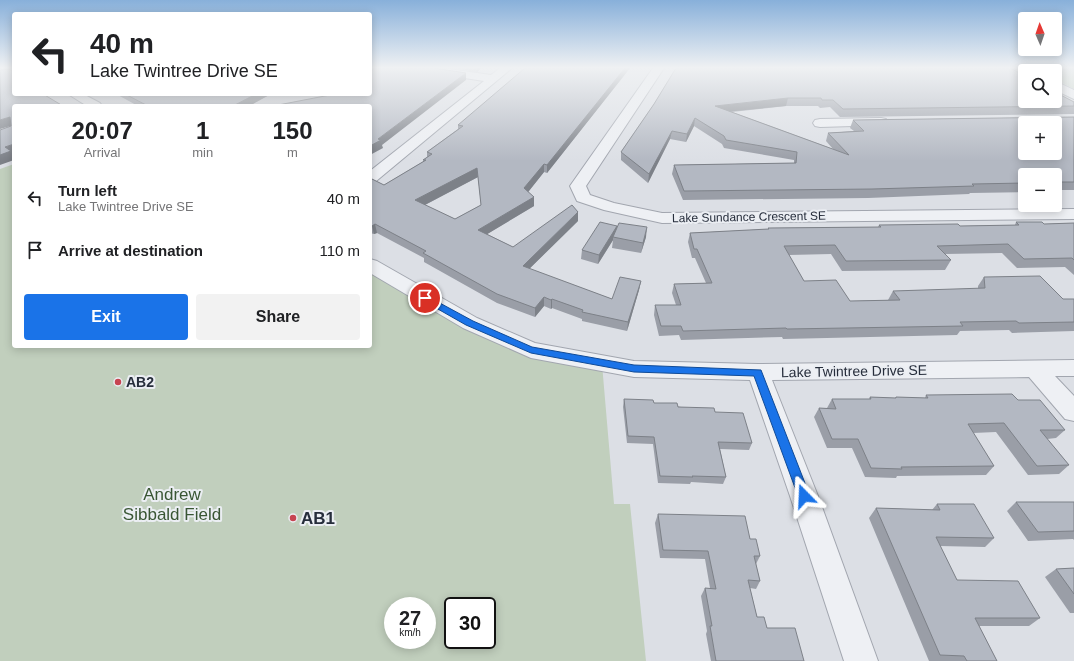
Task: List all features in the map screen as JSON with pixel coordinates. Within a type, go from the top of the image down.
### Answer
[{"type":"street","points":[[82,99],[91,104]]},
{"type":"street","points":[[372,177],[469,99]]},
{"type":"street","name":"Lake Sundance Crescent SE","points":[[638,99],[578,186],[583,198],[610,207],[662,218],[1074,214]]},
{"type":"street","points":[[820,123],[892,122]]},
{"type":"street","name":"Lake Twintree Drive SE","points":[[372,266],[470,323],[531,350],[634,369],[758,372],[1074,368]]},
{"type":"street","points":[[1035,369],[1074,412]]},
{"type":"street","points":[[758,372],[804,496],[861,661]]},
{"type":"green space","name":"Andrew Sibbald Field","points":[[12,165],[12,348],[372,348],[372,266],[470,323],[602,364],[614,504],[630,504],[646,661],[0,661],[0,169]]},
{"type":"building","points":[[0,99],[51,99],[60,104],[12,104],[12,145],[5,147],[11,151],[0,155],[0,130],[11,126],[10,117],[0,120]]},
{"type":"building","points":[[134,99],[247,99],[237,104],[144,104]]},
{"type":"building","points":[[310,99],[432,99],[378,139],[381,140],[372,145],[372,104],[283,104]]},
{"type":"building","points":[[489,99],[600,99],[547,165],[544,164],[524,188],[534,197],[478,230],[513,247],[572,205],[578,212],[523,266],[612,299],[620,277],[641,281],[628,322],[582,312],[583,310],[544,297],[535,308],[497,294],[423,253],[426,251],[375,224],[372,226],[372,179],[384,185],[426,160],[423,160],[432,154],[427,152],[463,126],[458,125]],"holes":[[[477,168],[481,205],[455,219],[415,200]]]},
{"type":"building","points":[[657,99],[780,99],[715,106],[849,155],[828,133],[864,131],[853,120],[1018,118],[1018,160],[1062,160],[1062,117],[1074,117],[1074,182],[1062,182],[1062,168],[1018,168],[1018,183],[872,189],[684,191],[674,165],[796,163],[797,152],[726,140],[724,136],[695,118],[687,134],[672,131],[649,174],[621,152]]},
{"type":"building","points":[[821,99],[1018,99],[1018,107],[843,109],[833,100]]},
{"type":"building","points":[[1062,99],[1068,99],[1074,102],[1074,106],[1062,106]]},
{"type":"building","points":[[600,222],[617,226],[599,255],[582,250]]},
{"type":"building","points":[[1016,222],[1042,222],[1044,224],[1074,223],[1074,260],[1072,258],[1024,259],[1008,244],[937,246],[951,260],[846,261],[835,245],[784,246],[804,281],[836,280],[850,301],[900,300],[893,291],[985,288],[984,277],[1040,276],[1063,299],[1074,299],[1074,322],[960,322],[963,326],[683,331],[681,326],[661,326],[655,305],[681,305],[674,284],[712,283],[697,249],[694,249],[690,233],[769,229],[768,228],[881,227],[879,225],[1019,225]]},
{"type":"building","points":[[619,223],[647,227],[643,243],[613,237]]},
{"type":"building","points":[[1012,394],[1018,400],[1040,400],[1065,430],[1040,430],[1069,465],[1037,466],[1004,423],[968,424],[994,466],[901,467],[902,469],[871,468],[858,439],[832,439],[819,408],[836,409],[832,399],[871,399],[870,397],[928,398],[926,395]]},
{"type":"building","points":[[624,399],[653,400],[654,403],[677,403],[678,407],[714,408],[715,412],[743,413],[752,443],[718,442],[726,477],[660,476],[654,437],[628,436]]},
{"type":"building","points":[[1016,502],[1074,502],[1074,531],[1038,532]]},
{"type":"building","points":[[937,504],[974,504],[994,538],[936,537],[957,580],[1018,581],[1040,618],[975,618],[997,661],[967,661],[964,656],[940,655],[876,508],[940,510]]},
{"type":"building","points":[[658,514],[745,516],[750,539],[756,539],[760,556],[754,556],[760,581],[748,580],[757,617],[764,617],[767,628],[795,628],[804,661],[716,661],[710,626],[712,626],[705,588],[716,589],[708,551],[663,550]]},
{"type":"building","points":[[1074,568],[1074,594],[1056,569]]},
{"type":"place","name":"AB2","points":[[118,382]]},
{"type":"place","name":"AB1","points":[[293,518]]},
{"type":"route","points":[[425,298],[470,323],[531,350],[634,369],[758,372],[804,496]]}]
